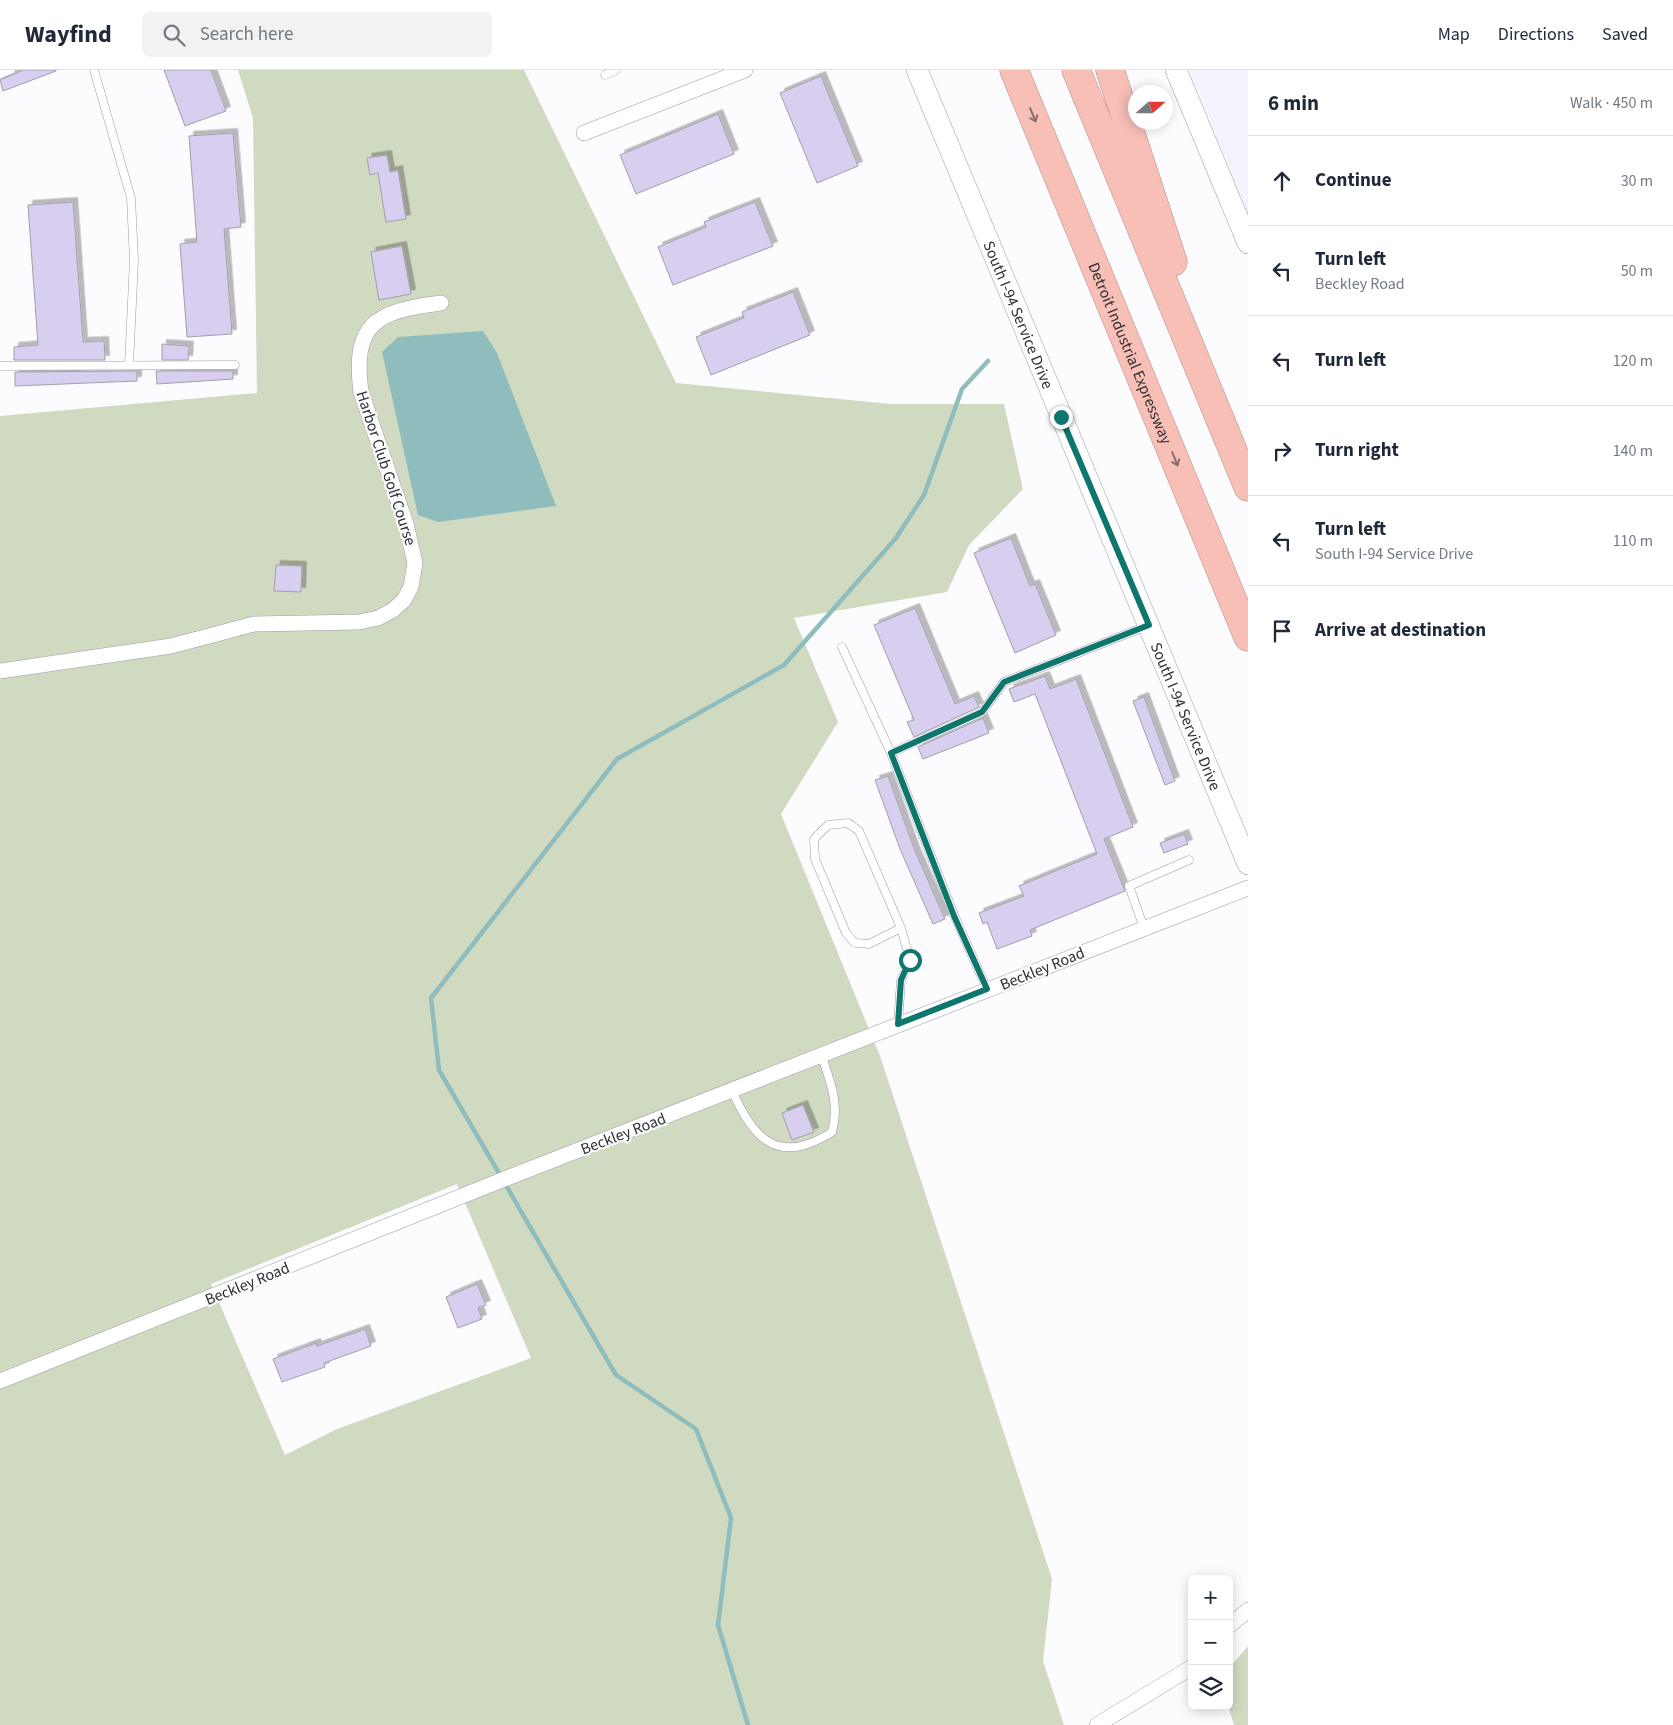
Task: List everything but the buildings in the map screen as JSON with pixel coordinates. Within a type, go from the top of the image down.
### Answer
[{"type":"highway","name":"Detroit Industrial Expressway","points":[[1014,70],[1248,637]]},
{"type":"highway","points":[[1076,70],[1248,487]]},
{"type":"highway","points":[[1094,70],[1248,445]]},
{"type":"highway","points":[[1110,70],[1173,262]]},
{"type":"street","points":[[584,133],[746,70]]},
{"type":"street","name":"South I-94 Service Drive","points":[[917,70],[1248,864]]},
{"type":"street","points":[[1176,70],[1248,243]]},
{"type":"street","name":"Harbor Club Golf Course","points":[[0,671],[171,646],[254,624],[358,622],[378,618],[404,600],[410,587],[416,563],[406,524],[361,392],[358,370],[360,347],[367,331],[375,323],[386,317],[418,306],[441,303]]},
{"type":"street","name":"Beckley Road","points":[[0,1381],[822,1054],[1248,888]]},
{"type":"street","points":[[1233,1623],[1248,1610]]},
{"type":"street","points":[[1096,1725],[1188,1669]]},
{"type":"lane","points":[[0,74],[11,70]]},
{"type":"lane","points":[[94,70],[131,198],[134,260],[129,365]]},
{"type":"lane","points":[[605,74],[616,70]]},
{"type":"lane","points":[[0,366],[235,364]]},
{"type":"lane","points":[[891,753],[982,712],[1004,682],[1149,625]]},
{"type":"lane","points":[[842,647],[891,753],[954,916],[987,989]]},
{"type":"lane","points":[[898,1024],[901,980],[910,960],[901,928],[858,831],[848,823],[828,825],[814,839],[815,859],[846,933],[855,943],[869,944],[901,928]]},
{"type":"lane","points":[[1144,928],[1129,886],[1189,860]]},
{"type":"lane","points":[[732,1090],[749,1124],[770,1144],[797,1148],[820,1139],[832,1132],[836,1116],[836,1098],[822,1054]]},
{"type":"shaded area","points":[[1190,70],[1248,70],[1248,212]]},
{"type":"green space","points":[[238,70],[524,70],[676,383],[891,404],[1004,404],[1023,489],[969,545],[947,592],[794,618],[838,722],[781,814],[880,1056],[1052,1579],[1043,1661],[1064,1725],[0,1725],[0,416],[257,393],[253,118]],"holes":[[[457,1184],[531,1358],[337,1429],[285,1455],[211,1284]]]},
{"type":"green space","points":[[1248,1646],[1248,1725],[1234,1725],[1229,1710],[1233,1710],[1233,1663]]},
{"type":"water","points":[[483,331],[497,353],[556,506],[438,522],[418,515],[382,352],[398,337]]},
{"type":"waterway","points":[[748,1725],[718,1625],[731,1518],[696,1429],[616,1375],[439,1070],[431,998],[617,759],[784,665],[896,538],[924,495],[962,389],[988,361]]},
{"type":"route","points":[[910,960],[901,980],[898,1024],[987,989],[954,916],[891,753],[982,712],[1004,682],[1078,652],[1094,649],[1149,625],[1061,417]]}]
